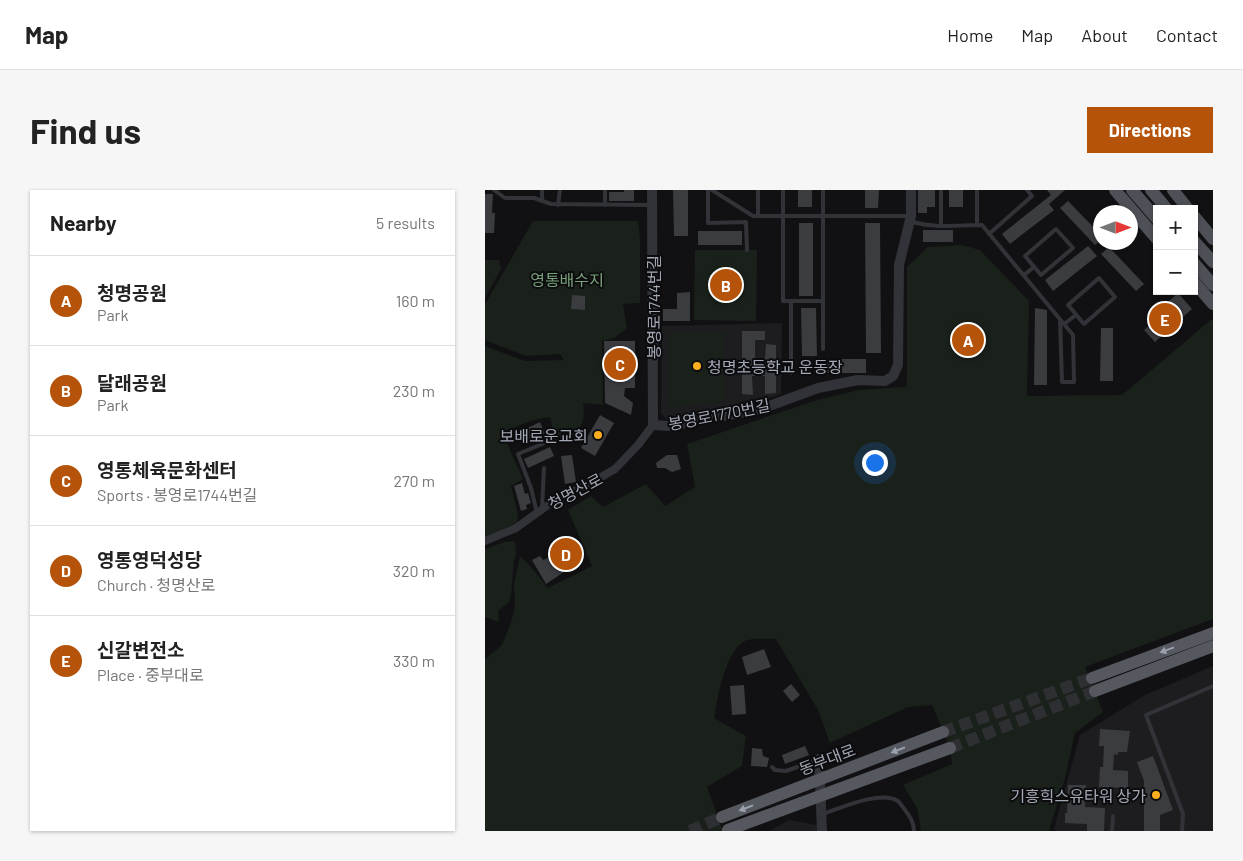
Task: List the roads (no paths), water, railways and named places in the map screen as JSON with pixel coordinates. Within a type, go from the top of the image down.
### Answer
[{"type":"highway","points":[[1092,678],[1213,633]]},
{"type":"highway","points":[[1095,691],[1213,646]]},
{"type":"highway","name":"동부대로","points":[[722,817],[943,732]]},
{"type":"highway","name":"동부대로","points":[[728,830],[950,748]]},
{"type":"main road","points":[[1115,190],[1153,234]]},
{"type":"main road","points":[[1132,190],[1153,214]]},
{"type":"main road","points":[[1151,190],[1164,205]]},
{"type":"main road","points":[[1173,190],[1185,205]]},
{"type":"main road","points":[[1198,221],[1213,239]]},
{"type":"main road","points":[[1198,245],[1213,262]]},
{"type":"main road","points":[[1198,268],[1213,285]]},
{"type":"main road","points":[[1198,287],[1213,304]]},
{"type":"street","name":"봉영로1744번길","points":[[652,190],[653,424]]},
{"type":"street","name":"봉영로1770번길","points":[[653,424],[669,426],[761,409],[817,388],[859,380],[885,381],[893,376],[897,365],[899,265],[910,218],[911,190]]},
{"type":"street","name":"청명산로","points":[[485,541],[516,528],[562,496],[591,483],[615,469],[638,445],[653,424]]},
{"type":"street","points":[[819,759],[823,814],[822,831]]},
{"type":"lane","points":[[494,190],[505,198],[534,198],[551,204],[652,205]]},
{"type":"lane","points":[[542,190],[542,201]]},
{"type":"lane","points":[[558,204],[560,190]]},
{"type":"lane","points":[[605,190],[605,205]]},
{"type":"lane","points":[[708,190],[708,223],[746,222],[747,250]]},
{"type":"lane","points":[[713,190],[753,216],[910,218],[922,225],[982,225],[1024,275],[1060,319],[1073,336],[1074,382],[1062,382],[1060,319]]},
{"type":"lane","points":[[758,190],[758,216]]},
{"type":"lane","points":[[783,190],[783,301],[823,301]]},
{"type":"lane","points":[[823,190],[823,349]]},
{"type":"lane","points":[[941,190],[941,226]]},
{"type":"lane","points":[[977,190],[977,225]]},
{"type":"lane","points":[[989,234],[1032,196],[1027,190]]},
{"type":"lane","points":[[1056,229],[1073,248],[1041,276],[1034,267],[1025,256],[1056,229]]},
{"type":"lane","points":[[1024,275],[1034,267]]},
{"type":"lane","points":[[1099,278],[1115,298],[1084,324],[1076,315],[1068,305],[1099,278]]},
{"type":"lane","points":[[791,301],[791,373]]},
{"type":"lane","points":[[1064,324],[1076,315]]},
{"type":"lane","points":[[539,511],[518,454],[552,440]]},
{"type":"lane","points":[[539,511],[544,468]]},
{"type":"lane","points":[[1182,831],[1183,814],[1146,715],[1213,686]]},
{"type":"lane","points":[[772,767],[775,770],[786,771],[819,759]]},
{"type":"lane","points":[[823,814],[875,798],[888,798],[898,801],[908,814],[914,826],[914,831]]},
{"type":"lane","points":[[1112,831],[1113,816]]},
{"type":"tunnel","points":[[943,732],[1092,678]]},
{"type":"tunnel","points":[[950,748],[1095,691]]},
{"type":"tunnel","points":[[690,831],[722,817]]},
{"type":"place","name":"달래공원","points":[[726,285]]},
{"type":"place","name":"신갈변전소","points":[[1165,319]]},
{"type":"place","name":"청명공원","points":[[968,340]]},
{"type":"place","name":"영통체육문화센터","points":[[620,364]]},
{"type":"place","name":"청명초등학교 운동장","points":[[697,366]]},
{"type":"place","name":"보배로운교회","points":[[598,435]]},
{"type":"place","name":"영통영덕성당","points":[[566,554]]},
{"type":"place","name":"기흥힉스유타워 상가","points":[[1156,795]]},
{"type":"park label","name":"영통배수지","points":[[567,279]]}]
